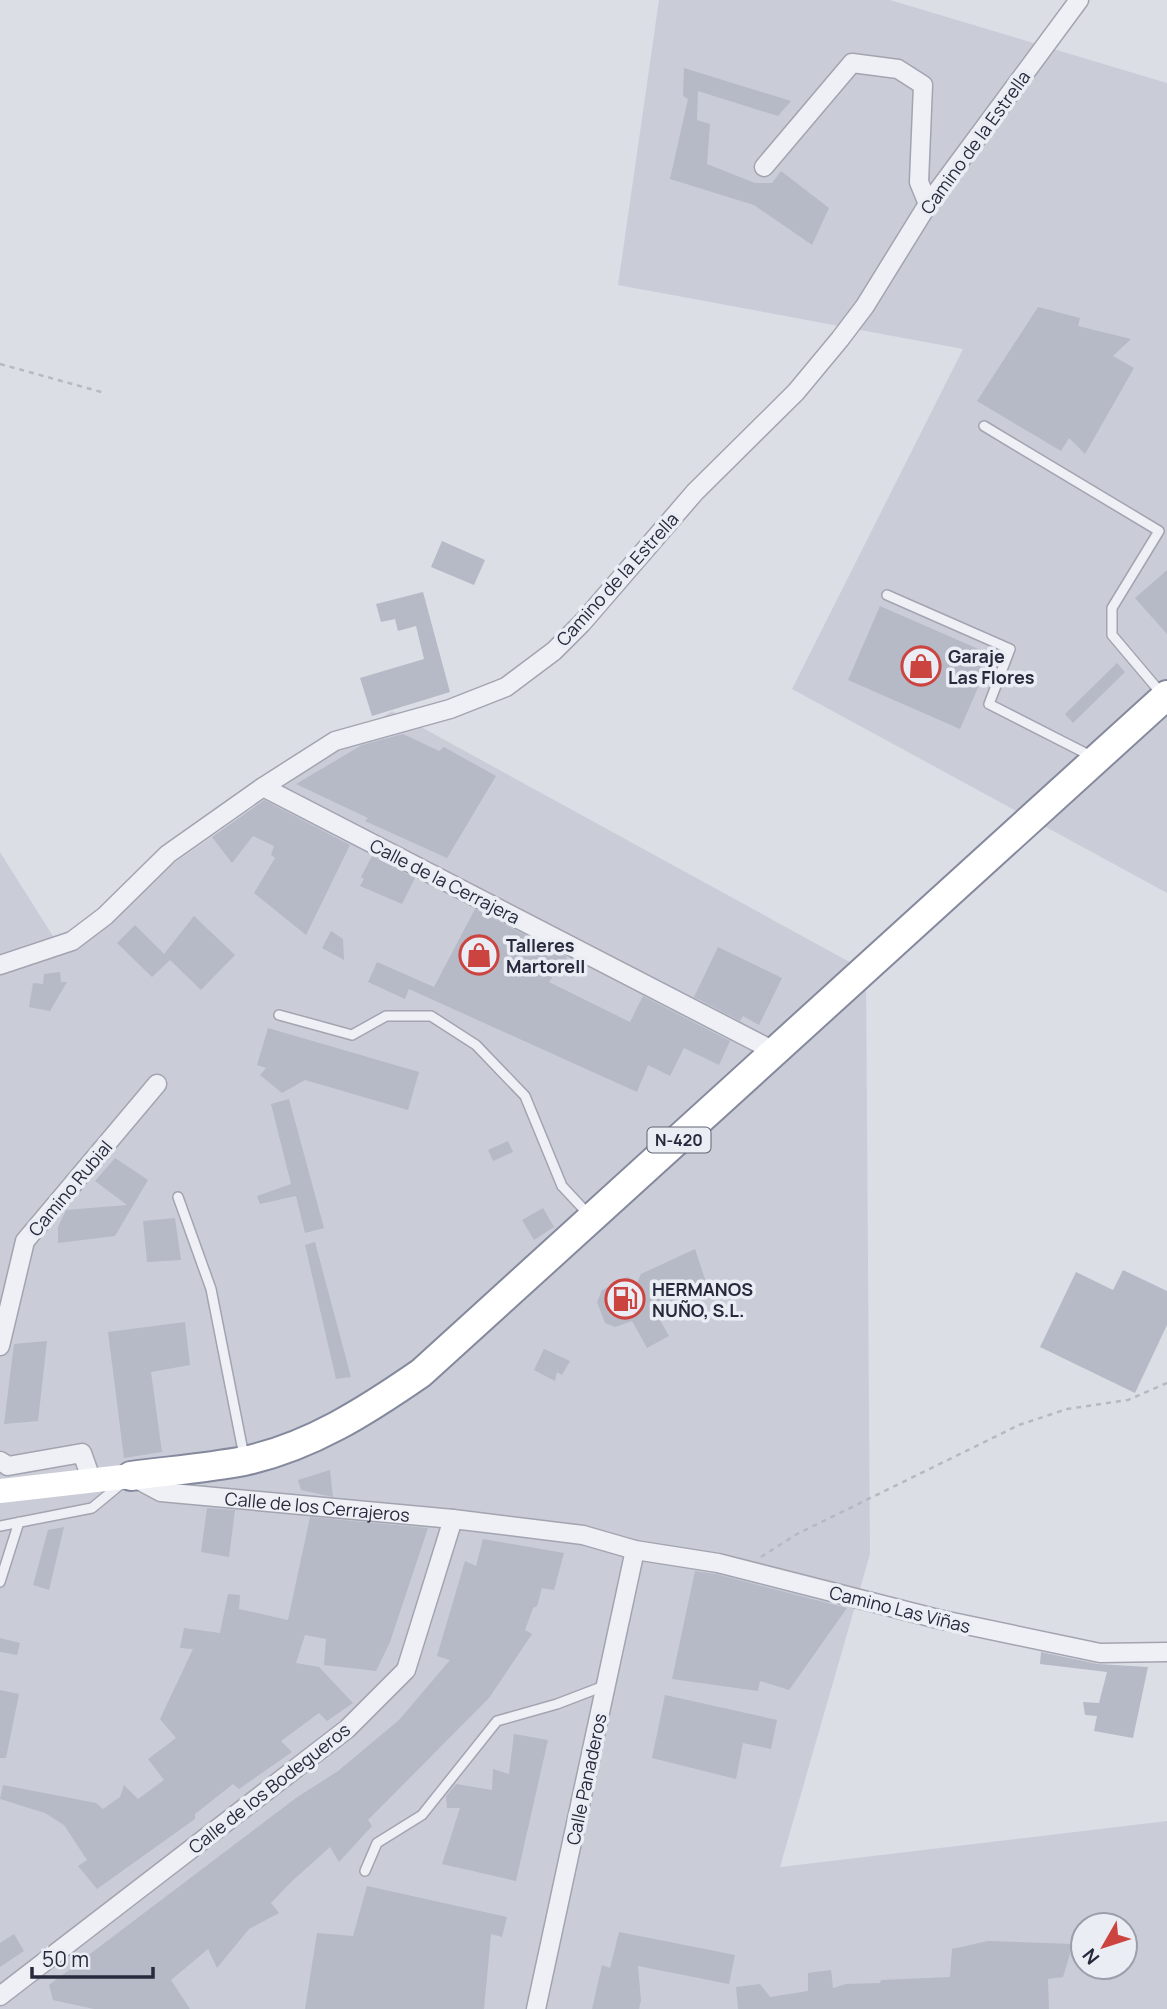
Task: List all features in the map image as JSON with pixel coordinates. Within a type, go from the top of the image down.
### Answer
[{"type":"highway","name":"N-420","points":[[131,1476],[245,1461],[312,1439],[373,1406],[421,1373],[1166,696]]},
{"type":"main road","points":[[0,1491],[131,1476]]},
{"type":"street","name":"Camino de la Estrella","points":[[0,965],[72,941],[105,916],[168,854],[263,787],[335,741],[450,709],[506,687],[554,651],[582,623],[695,492],[796,392],[865,306],[928,204],[1079,0]]},
{"type":"street","points":[[764,167],[852,63],[898,69],[923,85],[919,182],[928,204]]},
{"type":"street","name":"Calle de la Cerrajera","points":[[263,787],[776,1052]]},
{"type":"street","name":"Camino Rubial","points":[[0,1346],[25,1241],[157,1084]]},
{"type":"street","points":[[0,1461],[8,1466],[82,1453],[92,1481]]},
{"type":"street","name":"Calle de los Cerrajeros","points":[[131,1476],[161,1492],[453,1518],[583,1535],[635,1550]]},
{"type":"street","name":"Calle de los Bodegueros","points":[[0,1996],[347,1729],[406,1670],[453,1518]]},
{"type":"street","name":"Camino Las Viñas","points":[[635,1550],[743,1569],[938,1619],[1100,1653],[1167,1652]]},
{"type":"street","name":"Calle Panaderos","points":[[536,2009],[635,1550]]},
{"type":"lane","points":[[984,426],[1159,531],[1111,608],[1112,635],[1166,696]]},
{"type":"lane","points":[[887,595],[1010,649],[989,704],[1097,759]]},
{"type":"lane","points":[[279,1015],[352,1035],[386,1016],[431,1016],[477,1045],[525,1096],[562,1186],[592,1219]]},
{"type":"lane","points":[[178,1197],[211,1289],[245,1461]]},
{"type":"lane","points":[[0,1526],[92,1508],[131,1476]]},
{"type":"lane","points":[[0,1582],[19,1522]]},
{"type":"lane","points":[[365,1871],[377,1843],[422,1815],[497,1721],[557,1704],[606,1685]]},
{"type":"path","points":[[0,364],[105,393]]},
{"type":"path","points":[[743,1569],[797,1534],[1019,1425],[1067,1409],[1128,1400],[1167,1383]]},
{"type":"shaded area","points":[[659,0],[890,0],[1167,83],[1167,893],[792,689],[963,349],[618,285]]},
{"type":"shaded area","points":[[392,711],[866,971],[870,1554],[780,1867],[1167,1821],[1167,2009],[0,2009],[0,852],[58,944]]},
{"type":"building","points":[[684,68],[791,101],[778,116],[698,91],[697,120],[710,124],[707,164],[755,183],[772,183],[781,171],[829,208],[812,245],[754,205],[670,179],[688,99],[683,96]]},
{"type":"building","points":[[1038,307],[1080,318],[1078,326],[1131,339],[1113,356],[1134,368],[1085,454],[1069,438],[1061,451],[977,401]]},
{"type":"building","points":[[442,541],[485,560],[474,585],[431,567]]},
{"type":"building","points":[[1167,570],[1167,634],[1135,598]]},
{"type":"building","points":[[423,592],[450,692],[372,716],[360,678],[424,659],[416,626],[398,631],[395,619],[381,622],[376,604]]},
{"type":"building","name":"Garaje Las Flores","points":[[880,606],[992,655],[960,729],[848,680]]},
{"type":"building","points":[[1117,663],[1125,672],[1073,723],[1065,714]]},
{"type":"building","points":[[403,734],[439,751],[444,747],[496,776],[447,858],[365,821],[368,818],[296,784],[362,745]]},
{"type":"building","points":[[264,800],[350,845],[306,935],[254,893],[275,858],[271,855],[274,846],[253,836],[232,863],[212,837]]},
{"type":"building","points":[[372,856],[415,878],[402,904],[360,886],[364,879],[361,877]]},
{"type":"building","points":[[475,909],[567,957],[549,982],[630,1022],[643,996],[730,1041],[719,1065],[684,1048],[670,1076],[648,1065],[637,1092],[409,989],[405,999],[368,982],[377,962],[434,987]]},
{"type":"building","points":[[194,916],[235,955],[201,990],[170,960],[152,977],[117,943],[135,925],[164,954]]},
{"type":"building","points":[[331,931],[343,939],[344,960],[322,948]]},
{"type":"building","points":[[718,947],[782,978],[759,1025],[743,1016],[740,1021],[694,997]]},
{"type":"building","points":[[60,972],[61,982],[67,982],[50,1011],[29,1007],[33,983],[43,984],[44,974]]},
{"type":"building","points":[[268,1028],[419,1072],[408,1110],[305,1080],[282,1093],[260,1075],[266,1068],[257,1065]]},
{"type":"building","points":[[289,1099],[324,1228],[305,1233],[296,1196],[260,1204],[257,1196],[291,1184],[271,1104]]},
{"type":"building","points":[[508,1141],[513,1152],[493,1161],[488,1150]]},
{"type":"building","points":[[115,1158],[148,1180],[115,1236],[58,1243],[58,1227],[66,1210],[127,1205],[95,1181]]},
{"type":"building","points":[[543,1208],[554,1227],[534,1240],[522,1220]]},
{"type":"building","points":[[175,1218],[181,1260],[147,1262],[143,1221]]},
{"type":"building","points":[[315,1242],[351,1377],[336,1379],[305,1245]]},
{"type":"building","points":[[695,1249],[708,1288],[653,1308],[669,1336],[647,1348],[632,1321],[615,1327],[605,1323],[597,1302],[602,1290],[628,1277],[637,1283],[641,1274]]},
{"type":"building","points":[[1123,1270],[1167,1291],[1167,1325],[1135,1393],[1040,1347],[1076,1272],[1113,1290]]},
{"type":"building","points":[[185,1322],[190,1365],[151,1372],[162,1452],[124,1458],[108,1332]]},
{"type":"building","points":[[47,1341],[38,1421],[4,1424],[14,1344]]},
{"type":"building","points":[[544,1349],[570,1361],[562,1375],[557,1372],[555,1381],[534,1370]]},
{"type":"building","points":[[330,1470],[333,1497],[301,1490],[298,1480]]},
{"type":"building","points":[[207,1508],[235,1510],[229,1557],[201,1552]]},
{"type":"building","points":[[310,1517],[428,1528],[390,1642],[376,1671],[324,1665],[326,1639],[305,1635],[296,1663],[319,1667],[353,1703],[327,1721],[319,1713],[281,1741],[292,1752],[239,1789],[233,1784],[195,1814],[195,1819],[97,1889],[78,1866],[87,1860],[64,1825],[45,1813],[0,1799],[3,1785],[96,1803],[103,1809],[120,1797],[124,1785],[138,1799],[164,1780],[148,1759],[176,1738],[160,1719],[193,1649],[180,1648],[184,1628],[220,1633],[228,1594],[240,1595],[239,1609],[288,1620]]},
{"type":"building","points":[[64,1527],[49,1590],[33,1585],[48,1530]]},
{"type":"building","points":[[483,1539],[564,1553],[554,1590],[542,1588],[537,1606],[533,1608],[525,1630],[532,1634],[489,1698],[368,1820],[372,1826],[339,1862],[330,1847],[271,1903],[279,1913],[249,1929],[217,1968],[208,1949],[171,1980],[190,2009],[94,2009],[53,2000],[49,1985],[296,1798],[338,1771],[399,1720],[450,1660],[437,1656],[465,1561],[476,1566]]},
{"type":"building","points":[[695,1571],[847,1608],[789,1690],[760,1681],[758,1691],[672,1679]]},
{"type":"building","points":[[0,1638],[20,1643],[17,1655],[0,1652]]},
{"type":"building","points":[[1041,1652],[1098,1664],[1148,1667],[1133,1738],[1094,1731],[1097,1716],[1085,1715],[1083,1702],[1099,1703],[1107,1672],[1040,1664]]},
{"type":"building","points":[[0,1690],[19,1694],[6,1758],[0,1758]]},
{"type":"building","points":[[665,1695],[777,1720],[771,1749],[743,1743],[736,1779],[652,1758]]},
{"type":"building","points":[[514,1734],[548,1740],[516,1881],[442,1864],[460,1808],[447,1808],[446,1796],[456,1784],[492,1790],[493,1769],[509,1774]]},
{"type":"building","points":[[367,1886],[507,1917],[502,1937],[491,1934],[484,2009],[305,2009],[317,1933],[353,1936]]},
{"type":"building","points":[[619,1932],[735,1955],[729,1984],[638,1966],[641,2000],[639,2009],[592,2009],[602,1965],[610,1968]]},
{"type":"building","points":[[14,1934],[24,1951],[0,1967],[0,1943]]},
{"type":"building","points":[[988,1941],[1069,1944],[1069,1957],[1063,1977],[1048,1979],[1049,2009],[738,2009],[736,1987],[760,1984],[770,1997],[808,1991],[808,1973],[831,1970],[833,1988],[846,1984],[880,1983],[881,1980],[950,1977],[952,1949]]},
{"type":"place","name":"Garaje Las Flores","points":[[921,666]]},
{"type":"place","name":"Talleres Martorell","points":[[479,955]]},
{"type":"place","name":"HERMANOS NUÑO, S.L.","points":[[625,1299]]}]
